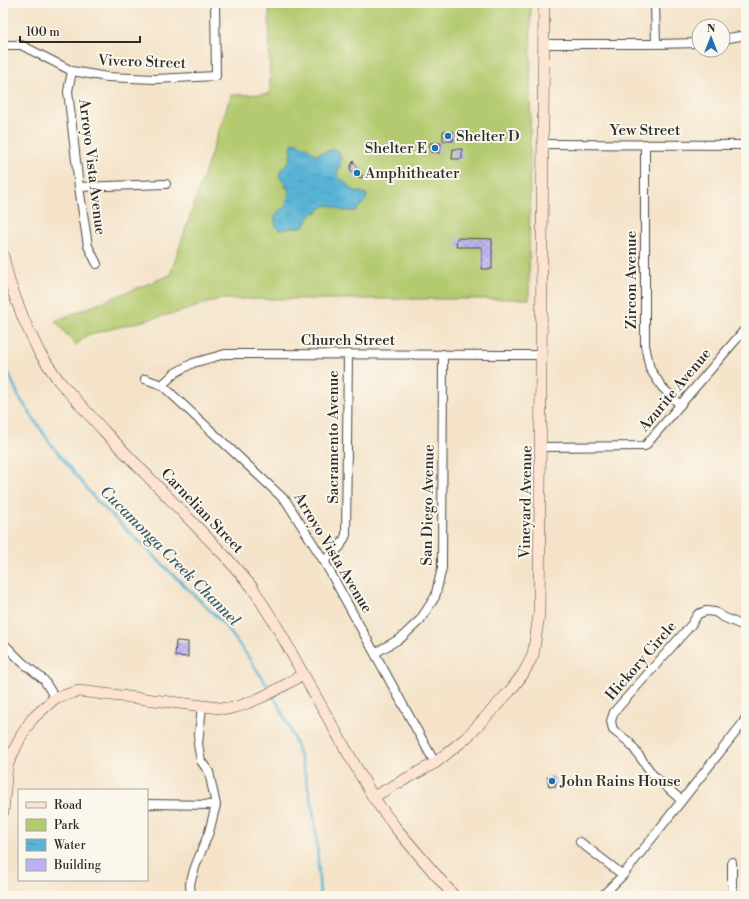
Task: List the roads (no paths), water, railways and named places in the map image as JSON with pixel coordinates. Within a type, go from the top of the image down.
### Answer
[{"type":"street","name":"Vivero Street","points":[[3,44],[21,44],[72,71],[107,77],[155,79],[216,76],[215,3]]},
{"type":"street","name":"Vineyard Avenue","points":[[373,797],[435,763],[466,738],[510,691],[523,674],[533,655],[539,615],[544,3]]},
{"type":"street","points":[[655,3],[656,44]]},
{"type":"street","points":[[731,38],[746,35]]},
{"type":"street","points":[[543,44],[691,43]]},
{"type":"street","name":"Arroyo Vista Avenue","points":[[72,71],[68,91],[79,187],[88,246],[97,264]]},
{"type":"street","name":"Yew Street","points":[[544,144],[746,145]]},
{"type":"street","name":"Zircon Avenue","points":[[645,144],[645,346],[650,369],[662,387],[680,405]]},
{"type":"street","points":[[79,187],[166,184]]},
{"type":"street","name":"Carnelian Street","points":[[3,255],[9,281],[24,320],[39,352],[59,381],[104,431],[225,556],[252,587],[277,627],[373,797]]},
{"type":"street","name":"Azurite Avenue","points":[[541,447],[645,446],[746,328]]},
{"type":"street","name":"Church Street","points":[[162,385],[175,372],[193,364],[225,354],[542,354]]},
{"type":"street","name":"Sacramento Avenue","points":[[324,561],[340,547],[346,535],[348,354]]},
{"type":"street","name":"San Diego Avenue","points":[[375,653],[401,638],[420,620],[435,597],[442,568],[443,354]]},
{"type":"street","name":"Arroyo Vista Avenue","points":[[145,379],[162,385],[286,500],[324,561],[435,763]]},
{"type":"street","name":"Hickory Circle","points":[[681,800],[653,775],[629,742],[613,730],[611,721],[614,712],[691,625],[698,614],[706,611],[715,612],[746,627]]},
{"type":"street","points":[[3,643],[22,662],[44,680],[55,698]]},
{"type":"street","points":[[3,812],[7,753],[21,736],[32,719],[55,698],[79,691],[228,709],[246,705],[303,674]]},
{"type":"street","points":[[191,896],[190,884],[195,866],[213,820],[216,805],[209,772],[201,761],[198,744],[202,706]]},
{"type":"street","points":[[602,896],[623,875],[743,723],[746,717]]},
{"type":"street","points":[[373,797],[395,828],[454,896]]},
{"type":"street","points":[[148,804],[216,805]]},
{"type":"street","points":[[580,842],[623,875]]},
{"type":"street","points":[[732,862],[732,896]]},
{"type":"water","points":[[293,142],[305,146],[314,154],[319,155],[319,153],[332,150],[333,148],[339,151],[341,160],[337,175],[353,190],[367,195],[366,200],[356,211],[343,211],[329,205],[324,206],[317,212],[312,213],[305,225],[301,227],[279,230],[275,224],[275,216],[285,207],[289,193],[288,188],[285,187],[285,181],[280,178],[280,172],[290,160]]},
{"type":"waterway","name":"Cucamonga Creek Channel","points":[[3,360],[19,397],[50,443],[96,500],[224,624],[270,690]]},
{"type":"waterway","name":"Cucamonga Creek Channel","points":[[273,696],[293,737],[307,781],[316,832],[320,896]]},
{"type":"place","name":"Shelter D","points":[[448,136]]},
{"type":"place","name":"Shelter E","points":[[435,148]]},
{"type":"place","name":"Amphitheater","points":[[357,173]]},
{"type":"place","name":"John Rains House","points":[[552,781]]}]
